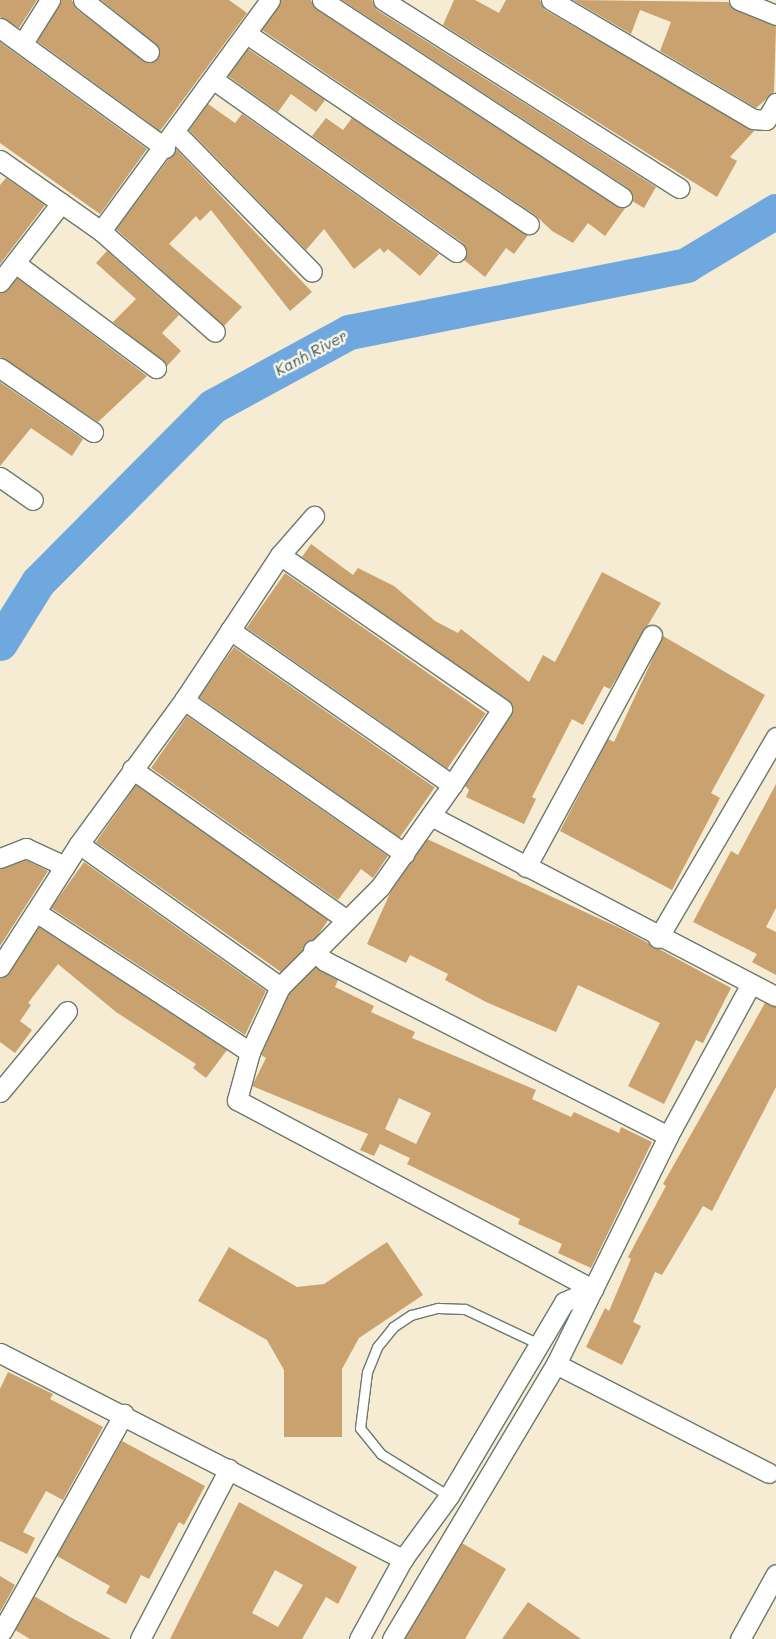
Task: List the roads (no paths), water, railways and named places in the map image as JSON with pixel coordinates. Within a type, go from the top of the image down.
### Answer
[{"type":"street","points":[[23,44],[50,0]]},
{"type":"street","points":[[83,0],[149,52]]},
{"type":"street","points":[[101,231],[176,133],[269,0]]},
{"type":"street","points":[[322,0],[622,197]]},
{"type":"street","points":[[384,0],[679,188]]},
{"type":"street","points":[[551,0],[753,119],[766,120],[776,103]]},
{"type":"street","points":[[739,0],[776,15]]},
{"type":"street","points":[[0,28],[165,148]]},
{"type":"street","points":[[247,34],[529,224]]},
{"type":"street","points":[[214,80],[456,252]]},
{"type":"street","points":[[176,133],[312,272]]},
{"type":"street","points":[[0,160],[101,231],[215,332]]},
{"type":"street","points":[[0,282],[61,203]]},
{"type":"street","points":[[14,263],[156,368]]},
{"type":"street","points":[[0,368],[93,432]]},
{"type":"street","points":[[0,477],[33,500]]},
{"type":"street","points":[[0,968],[79,844],[184,700],[280,555],[314,516]]},
{"type":"street","points":[[280,555],[502,709],[405,854],[380,887],[344,918],[280,987],[250,1052],[238,1100],[593,1289]]},
{"type":"street","points":[[230,630],[452,785]]},
{"type":"street","points":[[526,866],[652,635]]},
{"type":"street","points":[[184,700],[405,854]]},
{"type":"street","points":[[658,938],[776,737]]},
{"type":"street","points":[[132,769],[344,918]]},
{"type":"street","points":[[431,816],[658,938],[776,996]]},
{"type":"street","points":[[79,844],[280,987]]},
{"type":"street","points":[[0,858],[26,848],[66,866]]},
{"type":"street","points":[[36,912],[250,1052]]},
{"type":"street","points":[[313,950],[325,961],[668,1136]]},
{"type":"street","points":[[392,1639],[556,1364],[668,1136],[752,984]]},
{"type":"street","points":[[0,1092],[67,1011]]},
{"type":"street","points":[[359,1639],[403,1560],[449,1496],[537,1343],[564,1302],[593,1289]]},
{"type":"street","points":[[0,1353],[124,1414],[403,1560]]},
{"type":"street","points":[[556,1364],[770,1473]]},
{"type":"street","points":[[6,1633],[124,1414]]},
{"type":"street","points":[[140,1639],[229,1469]]},
{"type":"street","points":[[740,1639],[776,1574]]},
{"type":"lane","points":[[449,1496],[381,1454],[360,1428],[367,1372],[377,1347],[393,1327],[411,1315],[438,1308],[465,1309],[537,1343]]},
{"type":"waterway","name":"Kanh River","points":[[0,643],[38,582],[213,406],[349,332],[686,265],[776,211]]}]
